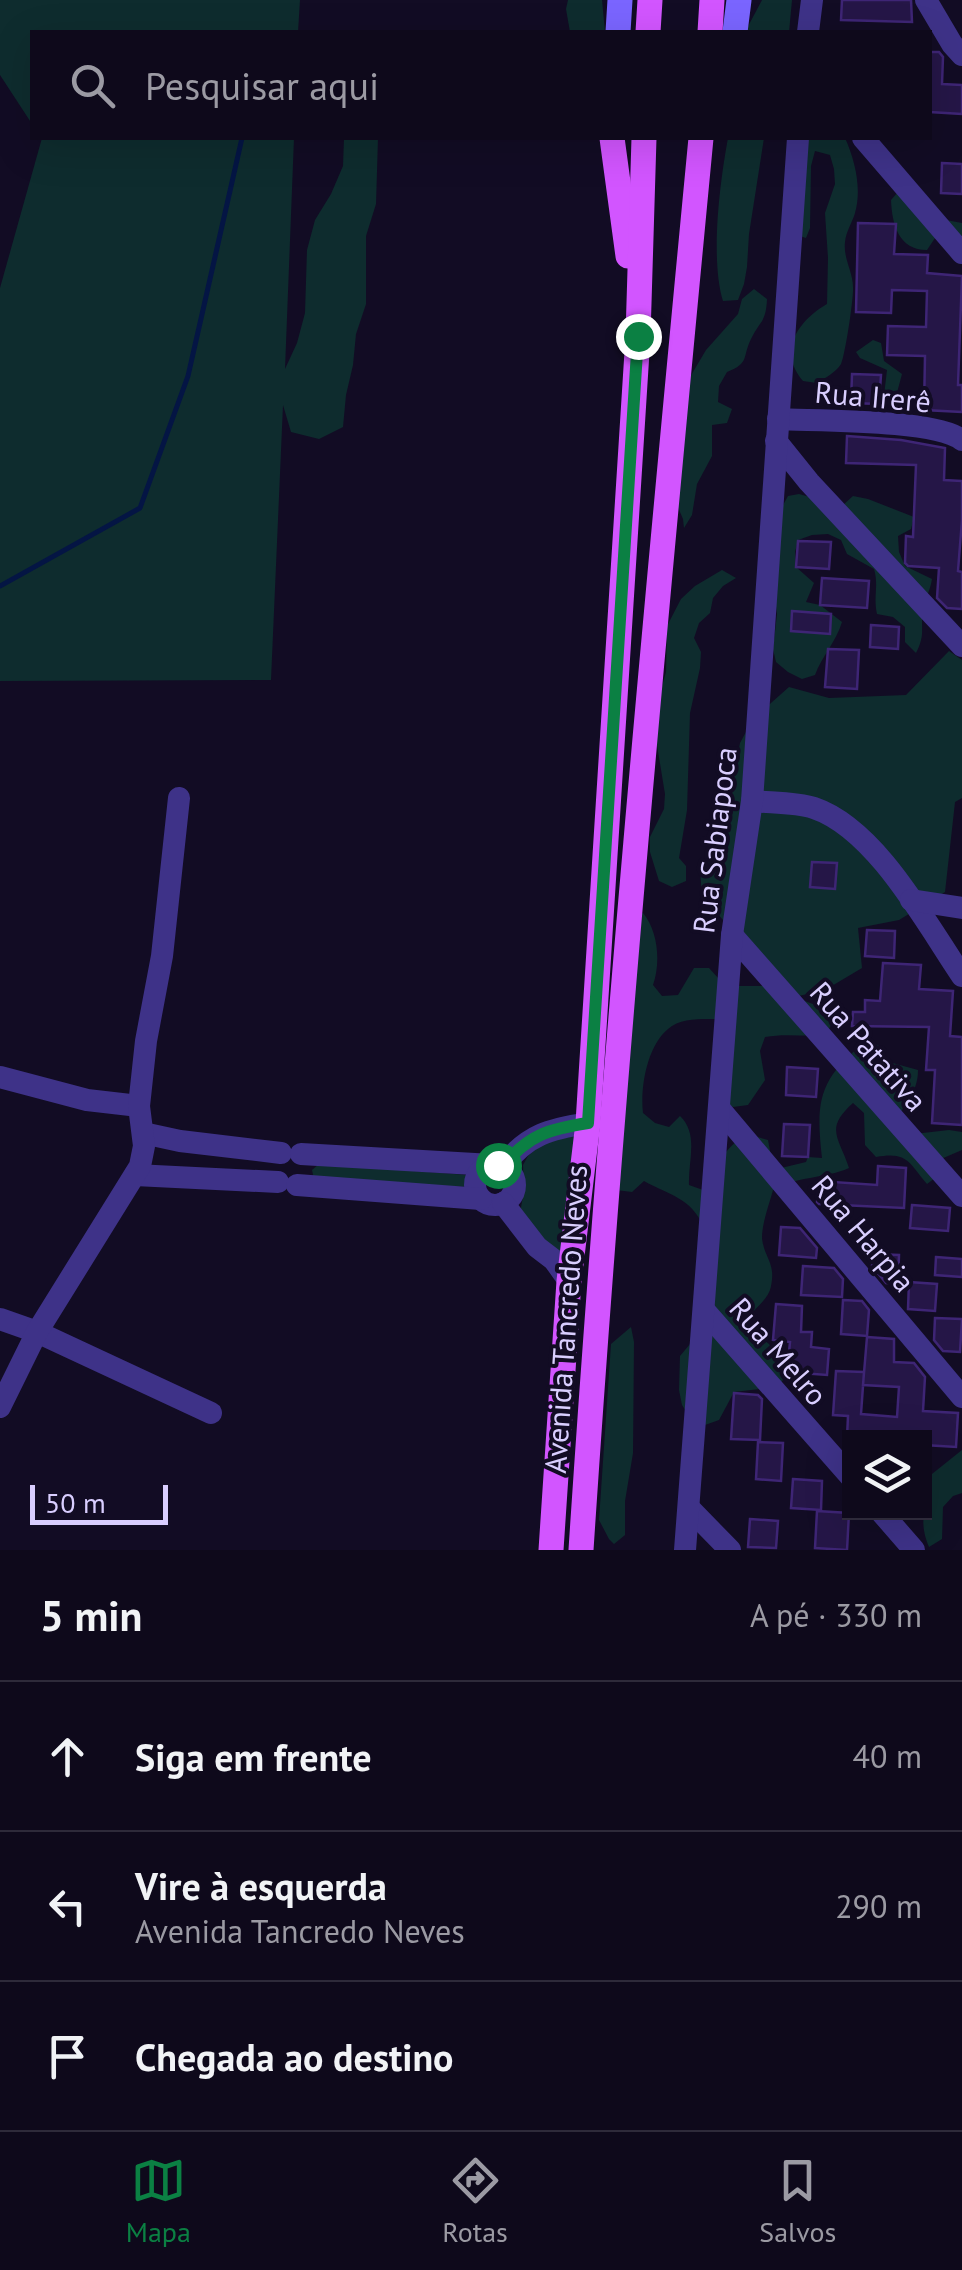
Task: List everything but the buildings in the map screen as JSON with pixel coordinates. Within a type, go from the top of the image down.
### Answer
[{"type":"main road","points":[[618,30],[620,0]]},
{"type":"main road","points":[[648,30],[650,0]]},
{"type":"main road","points":[[710,30],[712,0]]},
{"type":"main road","points":[[736,30],[739,0]]},
{"type":"main road","points":[[612,140],[638,336]]},
{"type":"main road","name":"Avenida Tancredo Neves","points":[[551,1550],[569,1281],[588,1123],[638,336],[644,140]]},
{"type":"main road","name":"Avenida Tancredo Neves","points":[[582,1550],[596,1317],[701,140]]},
{"type":"main road","points":[[682,335],[719,140]]},
{"type":"street","points":[[808,30],[812,0]]},
{"type":"street","points":[[926,0],[962,54]]},
{"type":"street","name":"Rua Sabiapoca","points":[[686,1550],[732,935],[752,801],[798,140]]},
{"type":"street","points":[[865,140],[962,253]]},
{"type":"street","name":"Rua Irerê","points":[[777,430],[916,426],[955,434],[962,440]]},
{"type":"street","points":[[777,430],[808,482],[962,646]]},
{"type":"street","points":[[0,1407],[37,1332],[135,1174],[142,1156],[139,1106],[162,956],[178,798]]},
{"type":"street","points":[[752,801],[812,807],[846,824],[878,856],[962,976]]},
{"type":"street","points":[[910,900],[962,908]]},
{"type":"street","name":"Rua Patativa","points":[[732,935],[962,1196]]},
{"type":"street","points":[[0,1077],[87,1100],[139,1106]]},
{"type":"street","name":"Rua Harpia","points":[[719,1108],[962,1398]]},
{"type":"street","points":[[569,1281],[554,1260],[492,1201],[477,1192],[476,1178],[532,1138],[556,1128],[588,1123]]},
{"type":"street","points":[[135,1174],[492,1201],[513,1194],[515,1188],[513,1175],[497,1165],[291,1154],[143,1133]]},
{"type":"street","points":[[291,1154],[305,1159],[308,1171],[302,1182],[287,1184],[272,1172],[272,1167],[273,1161],[291,1154]]},
{"type":"street","name":"Rua Melro","points":[[704,1310],[842,1467]]},
{"type":"street","points":[[0,1320],[37,1332],[211,1413]]},
{"type":"street","points":[[688,1508],[730,1550]]},
{"type":"street","points":[[888,1520],[914,1550]]},
{"type":"green space","points":[[0,0],[300,0],[298,30],[30,30],[30,121],[0,75]]},
{"type":"green space","points":[[568,0],[602,0],[605,30],[570,30]]},
{"type":"green space","points":[[762,0],[792,0],[789,30],[746,30]]},
{"type":"green space","points":[[41,140],[294,140],[285,369],[305,313],[307,250],[315,220],[343,166],[344,140],[378,140],[376,204],[366,236],[366,304],[356,334],[343,427],[319,439],[291,432],[283,405],[271,680],[0,681],[0,288]]},
{"type":"green space","points":[[728,140],[764,140],[747,267],[738,300],[723,301],[719,284],[719,197]]},
{"type":"green space","points":[[807,140],[846,140],[858,185],[855,213],[845,242],[853,287],[851,314],[841,364],[817,383],[803,381],[795,370],[792,348],[807,319],[827,304],[825,213],[835,184],[830,155],[815,151],[811,166],[810,228],[806,238],[800,236]]},
{"type":"green space","points":[[898,192],[946,220],[962,223],[962,241],[935,238],[927,250],[910,246],[899,234],[893,218],[891,200]]},
{"type":"green space","points":[[754,289],[767,299],[765,313],[742,362],[727,372],[719,386],[718,402],[732,409],[727,423],[712,425],[712,456],[697,484],[692,515],[684,528],[677,505],[690,377],[706,350],[738,314],[742,299]]},
{"type":"green space","points":[[873,340],[881,343],[884,361],[902,374],[895,400],[889,406],[883,404],[887,370],[860,358],[856,352]]},
{"type":"green space","points":[[799,494],[842,506],[853,496],[868,499],[914,517],[911,529],[898,536],[899,552],[905,566],[932,579],[916,653],[905,642],[905,627],[893,617],[877,614],[874,569],[847,554],[841,540],[828,534],[812,535],[798,540],[795,552],[796,567],[814,583],[806,602],[820,605],[842,622],[815,675],[802,679],[776,662],[773,649],[782,507],[788,496]]},
{"type":"green space","points":[[722,570],[736,578],[713,598],[710,613],[699,623],[694,638],[701,652],[700,668],[690,713],[687,810],[679,858],[686,866],[686,881],[672,887],[659,881],[650,852],[650,837],[664,809],[655,733],[657,704],[666,672],[667,626],[681,599]]},
{"type":"green space","points":[[949,651],[962,660],[962,798],[955,802],[945,892],[899,920],[858,928],[862,968],[825,990],[794,997],[702,897],[700,869],[726,820],[740,743],[753,719],[789,687],[829,698],[906,695]]},
{"type":"green space","points":[[643,913],[657,947],[653,985],[662,996],[678,995],[694,968],[709,968],[733,986],[763,986],[824,1008],[833,1021],[826,1035],[765,1037],[760,1051],[765,1080],[748,1105],[733,1107],[720,1099],[715,1019],[678,1023],[661,1036],[646,1068],[643,1113],[655,1123],[669,1127],[680,1116],[686,1123],[691,1139],[689,1185],[703,1190],[729,1149],[752,1136],[768,1140],[777,1169],[806,1162],[808,1157],[822,1158],[819,1119],[824,1090],[840,1065],[869,1039],[882,1048],[889,1062],[918,1070],[916,1086],[897,1123],[905,1135],[962,1132],[962,1150],[941,1159],[939,1175],[927,1184],[907,1160],[876,1157],[865,1145],[864,1113],[853,1103],[836,1127],[849,1168],[773,1190],[762,1238],[772,1271],[771,1286],[746,1326],[769,1344],[787,1374],[778,1387],[734,1392],[719,1420],[705,1425],[691,1419],[679,1390],[680,1356],[690,1344],[704,1227],[686,1203],[644,1181],[632,1192],[616,1190],[629,919]]},
{"type":"green space","points":[[577,1134],[568,1257],[557,1254],[520,1213],[523,1165],[544,1142]]},
{"type":"green space","points":[[319,1164],[468,1175],[470,1183],[468,1187],[314,1179],[312,1170]]},
{"type":"green space","points":[[631,1327],[633,1453],[625,1501],[625,1535],[614,1544],[599,1520],[611,1344]]},
{"type":"green space","points":[[962,1450],[962,1493],[943,1507],[942,1539],[929,1547],[923,1520],[932,1520],[932,1474]]},
{"type":"waterway","points":[[0,586],[140,508],[188,376],[242,140]]},
{"type":"route","points":[[498,1165],[503,1166],[522,1145],[544,1132],[588,1123],[638,336]]}]
